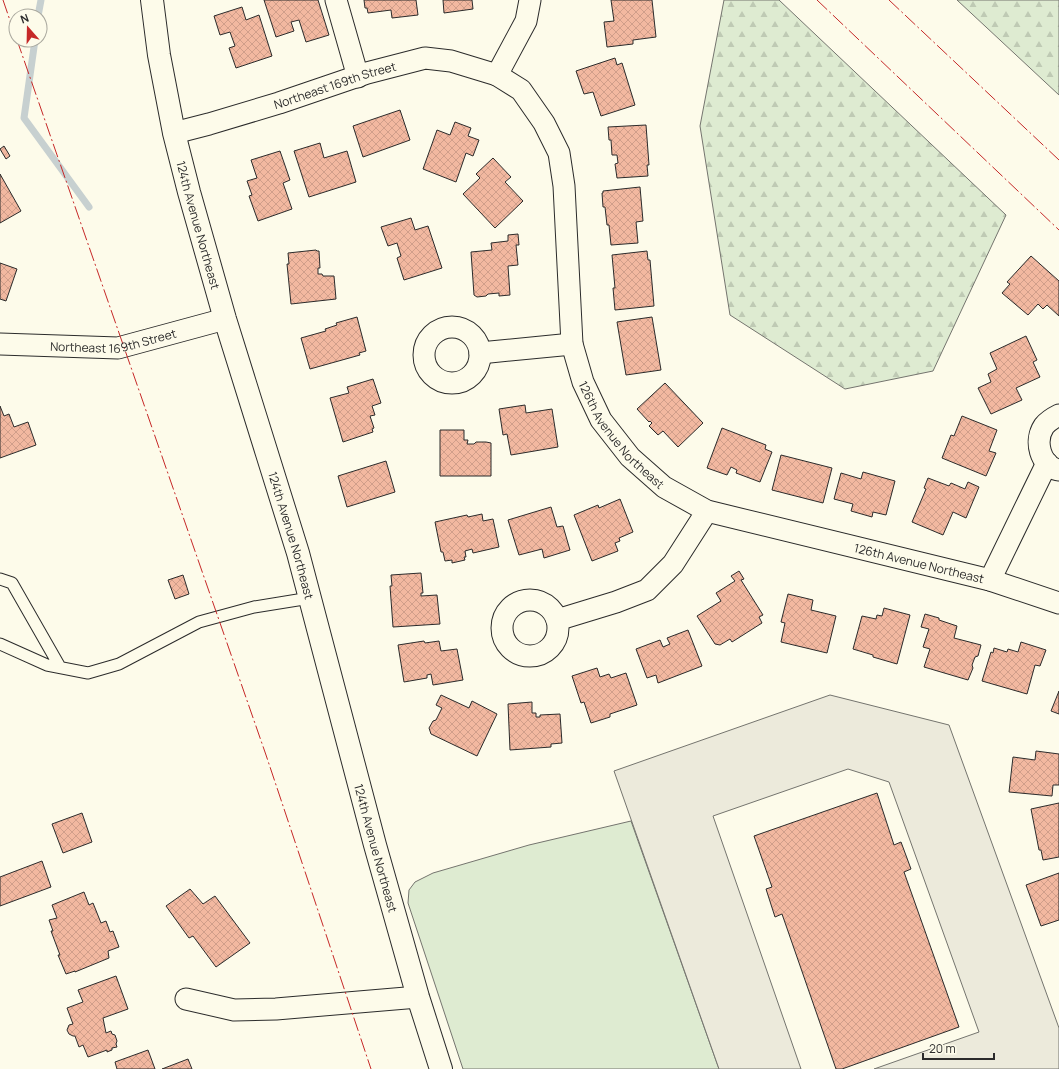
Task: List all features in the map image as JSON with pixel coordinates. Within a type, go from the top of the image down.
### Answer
[{"type":"street","name":"124th Avenue Northeast","points":[[152,0],[159,55],[174,133],[224,319],[298,553],[378,857],[418,996],[441,1069]]},
{"type":"street","points":[[336,0],[358,76]]},
{"type":"street","points":[[497,75],[526,21],[530,0]]},
{"type":"street","name":"Northeast 169th Street","points":[[174,133],[279,103],[358,76],[425,58],[451,61],[497,75]]},
{"type":"street","name":"126th Avenue Northeast","points":[[497,75],[521,90],[544,123],[559,152],[564,186],[572,344],[583,382],[601,420],[630,458],[664,487],[707,511],[990,580],[1059,603]]},
{"type":"street","name":"Northeast 169th Street","points":[[0,344],[118,348],[224,319]]},
{"type":"street","points":[[480,353],[572,344]]},
{"type":"street","points":[[990,580],[1053,467],[1041,455],[1039,445],[1040,435],[1044,426],[1051,419],[1059,415]]},
{"type":"street","points":[[557,620],[616,602],[647,590],[673,564],[707,511]]},
{"type":"street","points":[[186,999],[234,1010],[276,1009],[418,996]]},
{"type":"lane","points":[[0,579],[12,583],[60,667]]},
{"type":"lane","points":[[0,644],[46,665],[88,673],[119,664],[199,622],[254,607],[310,598]]},
{"type":"green space","points":[[724,0],[779,0],[1006,215],[933,371],[845,389],[730,315],[700,126]]},
{"type":"green space","points":[[957,0],[1059,0],[1059,95]]},
{"type":"green space","points":[[631,821],[719,1069],[463,1069],[408,903],[409,890],[415,882],[433,873],[529,845]]},
{"type":"shaded area","points":[[830,695],[949,725],[1059,1028],[1059,1069],[874,1069],[979,1032],[889,782],[848,769],[713,816],[801,1069],[719,1069],[614,771]]},
{"type":"building","points":[[264,0],[318,0],[329,35],[306,42],[299,20],[291,22],[294,31],[276,37]]},
{"type":"building","points":[[364,0],[416,0],[418,15],[392,18],[391,10],[368,13],[367,8],[365,8]]},
{"type":"building","points":[[443,0],[472,0],[473,9],[444,13]]},
{"type":"building","points":[[611,0],[652,0],[656,37],[633,40],[633,44],[607,47],[604,22],[614,21]]},
{"type":"building","points":[[242,7],[246,20],[259,15],[272,56],[236,68],[229,48],[235,46],[230,32],[220,35],[214,16]]},
{"type":"building","points":[[615,58],[617,65],[622,63],[635,105],[601,116],[593,92],[584,94],[576,71]]},
{"type":"building","points":[[400,110],[410,140],[363,157],[353,126]]},
{"type":"building","points":[[455,122],[471,128],[468,136],[479,140],[473,156],[466,153],[456,182],[423,169],[437,130],[450,135]]},
{"type":"building","points":[[646,125],[649,165],[647,165],[648,176],[617,178],[615,164],[618,163],[617,155],[612,155],[608,127]]},
{"type":"building","points":[[320,143],[324,158],[347,151],[356,182],[309,197],[294,151]]},
{"type":"building","points":[[4,146],[10,156],[6,159],[0,149]]},
{"type":"building","points":[[280,151],[290,180],[283,183],[292,209],[258,221],[249,196],[252,195],[247,181],[257,178],[251,160]]},
{"type":"building","points":[[493,158],[511,177],[505,182],[523,201],[495,228],[463,194],[480,178],[476,174]]},
{"type":"building","points":[[0,174],[21,211],[0,223]]},
{"type":"building","points":[[640,187],[643,221],[636,222],[638,243],[611,245],[609,225],[607,225],[605,207],[603,207],[603,191]]},
{"type":"building","points":[[411,218],[415,230],[428,226],[442,268],[404,280],[397,258],[401,256],[397,243],[388,246],[381,227]]},
{"type":"building","points":[[518,234],[519,245],[516,245],[518,265],[508,266],[510,295],[499,296],[499,293],[477,297],[474,295],[471,252],[492,250],[491,243],[508,241],[508,235]]},
{"type":"building","points":[[319,251],[320,268],[318,268],[318,274],[322,274],[323,276],[334,276],[336,299],[291,304],[287,264],[289,264],[288,253]]},
{"type":"building","points":[[647,251],[648,260],[650,260],[654,306],[615,310],[612,255]]},
{"type":"building","points":[[1031,256],[1059,281],[1059,316],[1047,305],[1043,309],[1038,304],[1028,315],[1002,293],[1010,284],[1007,282]]},
{"type":"building","points":[[0,263],[17,269],[6,301],[0,299]]},
{"type":"building","points":[[357,317],[366,351],[359,353],[360,355],[310,369],[301,338],[326,331],[325,329],[337,325],[336,323]]},
{"type":"building","points":[[652,317],[661,370],[626,375],[617,322]]},
{"type":"building","points":[[1026,336],[1037,360],[1033,362],[1040,377],[1016,388],[1022,400],[991,414],[978,388],[991,382],[988,374],[997,369],[990,353]]},
{"type":"building","points":[[373,379],[381,403],[372,406],[375,415],[370,416],[374,428],[372,429],[373,432],[343,442],[330,398],[349,393],[347,387]]},
{"type":"building","points":[[665,383],[703,423],[678,447],[663,431],[658,435],[649,426],[652,423],[650,421],[649,422],[637,409]]},
{"type":"building","points":[[525,405],[526,413],[552,409],[558,447],[511,455],[507,434],[503,435],[499,409]]},
{"type":"building","points":[[0,406],[4,416],[9,414],[14,427],[28,422],[36,445],[0,458]]},
{"type":"building","points":[[962,416],[997,430],[989,451],[996,453],[986,476],[942,458],[951,435],[954,436]]},
{"type":"building","points":[[722,428],[766,445],[765,449],[772,452],[760,482],[736,473],[737,470],[731,467],[727,475],[707,468]]},
{"type":"building","points":[[440,430],[464,430],[464,440],[468,440],[467,444],[474,444],[476,442],[491,443],[491,476],[440,476]]},
{"type":"building","points":[[781,455],[832,468],[823,503],[772,490]]},
{"type":"building","points":[[386,461],[395,492],[347,507],[338,476]]},
{"type":"building","points":[[863,472],[895,481],[886,515],[873,512],[872,517],[851,511],[853,504],[834,499],[841,473],[861,479]]},
{"type":"building","points":[[928,478],[949,486],[951,483],[965,489],[968,482],[979,487],[966,518],[953,512],[943,535],[912,522],[926,489],[924,488]]},
{"type":"building","points":[[620,499],[633,532],[619,538],[620,541],[615,543],[618,551],[592,561],[574,515],[598,505],[599,508]]},
{"type":"building","points":[[551,507],[557,527],[563,526],[570,550],[544,558],[542,549],[519,555],[508,520]]},
{"type":"building","points":[[482,514],[483,521],[493,519],[499,547],[473,553],[472,549],[465,551],[465,560],[452,563],[452,560],[445,561],[443,552],[441,552],[435,522],[467,515],[468,517]]},
{"type":"building","points":[[739,571],[744,579],[741,580],[763,615],[759,617],[762,623],[732,642],[730,639],[720,645],[715,644],[697,616],[721,601],[716,593],[735,581],[731,576]]},
{"type":"building","points":[[421,573],[423,593],[421,593],[421,596],[437,595],[440,624],[393,627],[390,586],[392,586],[391,575]]},
{"type":"building","points":[[183,575],[189,594],[175,599],[168,580]]},
{"type":"building","points":[[788,594],[813,600],[811,610],[836,616],[827,653],[781,642],[785,623],[781,622]]},
{"type":"building","points":[[884,608],[910,615],[897,664],[853,649],[862,616],[876,619],[877,615],[882,616]]},
{"type":"building","points":[[925,614],[957,626],[954,638],[981,645],[978,656],[975,657],[972,665],[973,668],[968,680],[924,667],[930,649],[923,647],[929,629],[921,627]]},
{"type":"building","points":[[688,630],[702,666],[658,683],[656,675],[647,678],[636,649],[660,640],[663,647],[670,644],[667,638]]},
{"type":"building","points":[[424,641],[425,643],[439,641],[441,651],[457,649],[463,680],[433,685],[431,674],[427,675],[427,678],[404,682],[398,645]]},
{"type":"building","points":[[1021,642],[1046,650],[1040,666],[1035,665],[1027,694],[982,681],[991,652],[993,653],[994,648],[1007,652],[1008,649],[1018,652]]},
{"type":"building","points":[[597,668],[600,677],[609,674],[611,678],[626,673],[637,705],[610,714],[610,717],[591,723],[584,702],[581,703],[572,676]]},
{"type":"building","points":[[1059,691],[1059,714],[1051,711]]},
{"type":"building","points":[[441,695],[469,708],[472,701],[497,714],[477,756],[431,734],[429,728],[433,721],[436,720],[442,708],[436,705]]},
{"type":"building","points":[[532,702],[532,713],[536,713],[536,717],[540,717],[540,715],[560,714],[562,743],[551,744],[551,747],[510,750],[508,704]]},
{"type":"building","points":[[1036,751],[1059,754],[1059,785],[1053,785],[1052,796],[1009,792],[1013,757],[1035,760]]},
{"type":"building","points":[[877,793],[894,845],[901,842],[911,869],[904,872],[959,1027],[842,1069],[836,1069],[782,914],[775,917],[766,889],[772,887],[754,836]]},
{"type":"building","points":[[1059,803],[1059,857],[1043,860],[1041,850],[1039,850],[1031,809]]},
{"type":"building","points":[[82,813],[92,842],[63,853],[52,824]]},
{"type":"building","points":[[42,861],[51,887],[0,906],[0,877]]},
{"type":"building","points":[[1059,873],[1059,920],[1041,926],[1026,885]]},
{"type":"building","points":[[190,889],[203,904],[215,896],[250,943],[216,967],[193,936],[189,938],[166,906]]},
{"type":"building","points":[[84,892],[89,905],[93,903],[101,923],[106,921],[110,932],[113,931],[119,947],[108,951],[109,958],[75,972],[66,974],[58,955],[60,955],[51,931],[53,931],[49,920],[57,918],[52,905]]},
{"type":"building","points":[[116,976],[128,1009],[103,1018],[106,1033],[111,1031],[112,1034],[115,1035],[117,1047],[112,1048],[112,1050],[107,1052],[107,1050],[88,1057],[83,1045],[79,1047],[75,1036],[69,1034],[67,1030],[69,1025],[73,1024],[67,1008],[83,1002],[78,990]]},
{"type":"building","points":[[148,1050],[155,1069],[117,1069],[115,1062]]},
{"type":"building","points":[[188,1059],[192,1069],[162,1069]]},
{"type":"waterway","points":[[40,8],[41,0]]},
{"type":"waterway","points":[[34,48],[24,118],[89,207]]},
{"type":"power","points":[[3,0],[8,15]]},
{"type":"power","points":[[817,0],[1059,230]]},
{"type":"power","points":[[889,0],[1059,160]]},
{"type":"power","points":[[20,48],[266,755],[371,1069]]}]
